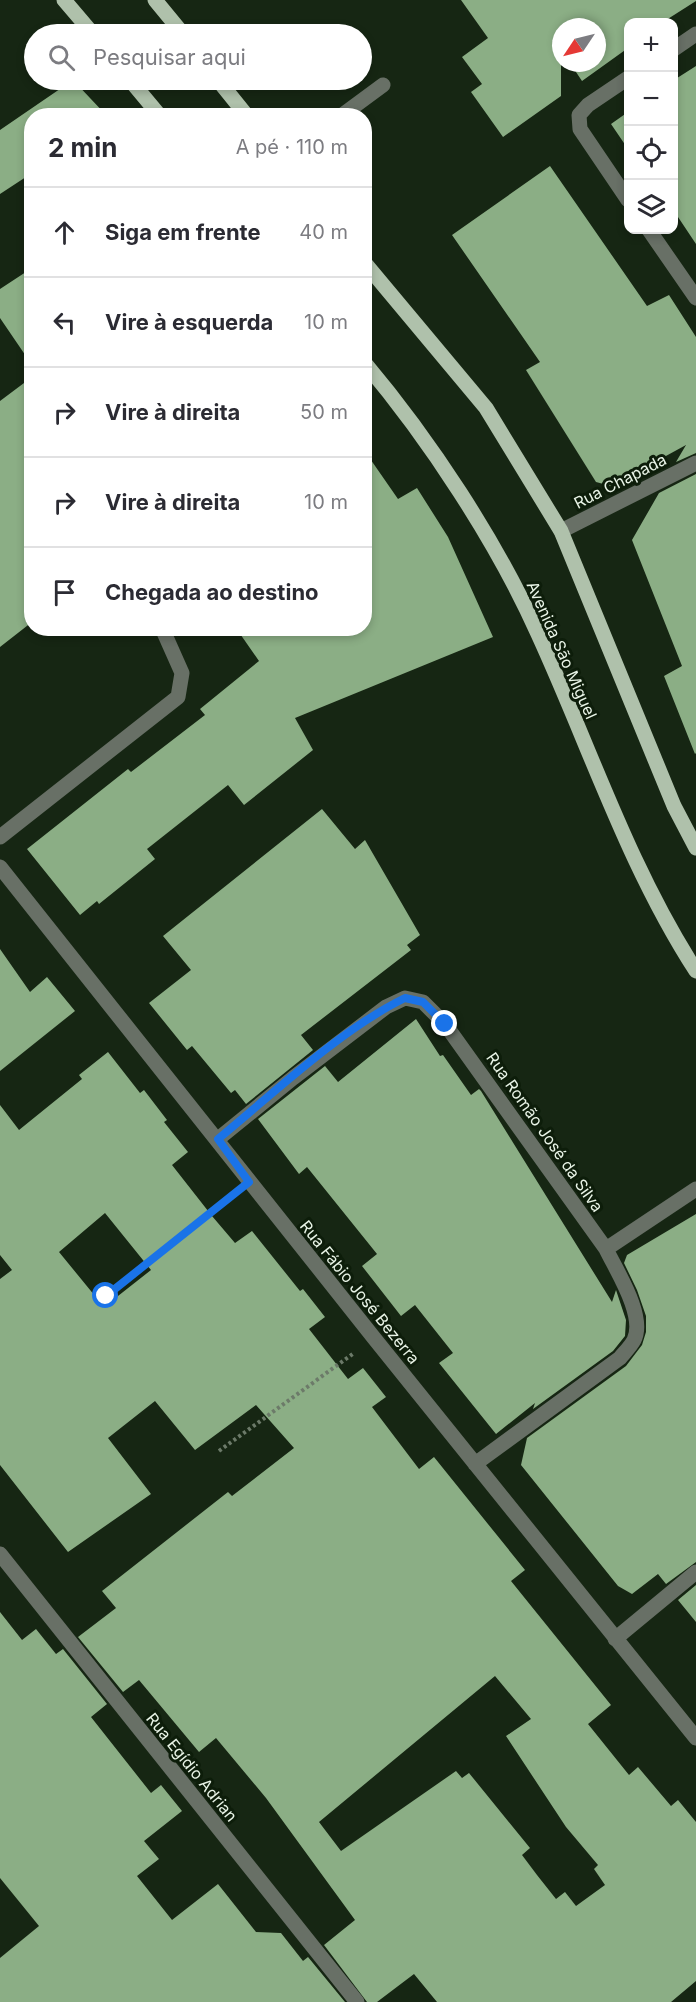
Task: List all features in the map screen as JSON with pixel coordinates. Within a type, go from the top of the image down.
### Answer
[{"type":"main road","points":[[64,0],[84,24]]},
{"type":"main road","points":[[155,0],[175,24]]},
{"type":"main road","points":[[138,90],[153,108]]},
{"type":"main road","points":[[226,90],[241,108]]},
{"type":"main road","points":[[372,272],[486,408],[561,531],[674,806],[696,848]]},
{"type":"main road","name":"Avenida São Miguel","points":[[372,373],[436,460],[487,536],[538,632],[622,832],[673,935],[696,971]]},
{"type":"street","points":[[678,46],[696,34]]},
{"type":"street","points":[[624,81],[588,105],[579,115],[580,129],[624,194]]},
{"type":"street","points":[[352,108],[383,85]]},
{"type":"street","points":[[652,234],[696,298]]},
{"type":"street","name":"Rua Chapada","points":[[561,531],[696,463]]},
{"type":"street","points":[[0,837],[178,696],[182,673],[166,636]]},
{"type":"street","name":"Rua Fábio José Bezerra","points":[[0,867],[218,1139],[249,1182],[696,1738]]},
{"type":"street","name":"Rua Romão José da Silva","points":[[218,1139],[386,1007],[405,998],[423,1002],[445,1024],[606,1249],[626,1289],[636,1318],[635,1339],[620,1358],[476,1464]]},
{"type":"street","points":[[606,1249],[696,1189]]},
{"type":"street","name":"Rua Egídio Adrian","points":[[0,1554],[357,2002]]},
{"type":"street","points":[[615,1639],[696,1572]]},
{"type":"path","points":[[106,1296],[249,1182]]},
{"type":"path","points":[[219,1451],[374,1338]]},
{"type":"building","points":[[461,0],[696,0],[669,18],[624,18],[624,51],[606,64],[606,18],[552,18],[552,72],[561,72],[561,96],[503,137],[471,92],[482,84],[462,57],[488,38]]},
{"type":"building","points":[[696,66],[696,244],[678,217],[678,77]]},
{"type":"building","points":[[576,72],[595,72],[582,81]]},
{"type":"building","points":[[58,90],[82,90],[99,108],[32,108]]},
{"type":"building","points":[[24,114],[24,178],[0,194],[0,130]]},
{"type":"building","points":[[624,115],[624,143],[611,124]]},
{"type":"building","points":[[550,166],[647,306],[669,295],[696,337],[696,453],[676,462],[686,445],[611,486],[596,482],[526,370],[540,362],[452,235]]},
{"type":"building","points":[[24,273],[24,353],[0,318],[0,289]]},
{"type":"building","points":[[24,383],[24,628],[0,647],[0,401]]},
{"type":"building","points":[[372,462],[398,499],[417,488],[448,537],[493,637],[295,718],[313,750],[244,805],[228,785],[147,849],[155,859],[99,904],[97,901],[80,915],[27,849],[128,769],[131,772],[205,715],[200,709],[259,661],[242,636],[372,636]]},
{"type":"building","points":[[696,474],[695,754],[664,676],[682,666],[632,540],[659,493]]},
{"type":"building","points":[[322,809],[355,849],[365,840],[420,935],[407,945],[411,950],[301,1035],[313,1050],[246,1104],[235,1090],[231,1093],[192,1046],[187,1050],[149,1003],[191,970],[163,936]]},
{"type":"building","points":[[0,949],[30,992],[47,977],[75,1011],[0,1071]]},
{"type":"building","points":[[416,1019],[440,1056],[443,1055],[471,1095],[479,1089],[481,1091],[612,1302],[616,1290],[626,1320],[625,1336],[613,1351],[533,1409],[535,1403],[496,1434],[439,1363],[453,1353],[415,1305],[401,1316],[362,1266],[377,1254],[307,1167],[299,1174],[258,1119],[325,1066],[338,1082]]},
{"type":"building","points":[[108,1052],[140,1093],[144,1090],[167,1120],[164,1122],[188,1152],[172,1165],[212,1216],[235,1243],[252,1231],[300,1291],[303,1289],[325,1317],[309,1329],[348,1379],[363,1368],[386,1397],[372,1407],[419,1469],[434,1457],[525,1570],[511,1581],[611,1705],[588,1724],[629,1775],[638,1767],[671,1806],[678,1800],[696,1822],[696,1981],[671,2002],[437,2002],[414,1974],[377,2002],[367,2002],[324,1945],[355,1920],[266,1798],[216,1738],[199,1752],[139,1680],[123,1692],[78,1637],[116,1608],[102,1591],[228,1492],[232,1496],[294,1448],[256,1405],[195,1450],[155,1401],[108,1438],[151,1494],[68,1552],[0,1465],[0,1279],[12,1270],[0,1255],[0,1105],[19,1130],[82,1079],[79,1075]],"holes":[[[105,1213],[151,1270],[104,1307],[59,1252]],[[495,1676],[531,1719],[506,1736],[566,1827],[598,1865],[594,1869],[605,1885],[576,1906],[565,1892],[556,1899],[522,1855],[530,1848],[469,1773],[462,1778],[456,1771],[341,1851],[319,1822]]]},
{"type":"building","points":[[696,1214],[696,1562],[666,1584],[658,1574],[632,1594],[618,1586],[521,1465],[527,1438],[626,1366],[642,1345],[646,1332],[646,1316],[624,1263],[627,1255]]},
{"type":"building","points":[[696,1585],[696,1622],[678,1600]]},
{"type":"building","points":[[0,1612],[22,1640],[36,1629],[56,1654],[63,1649],[107,1704],[91,1717],[151,1793],[161,1785],[182,1811],[144,1841],[159,1859],[137,1876],[172,1920],[218,1884],[256,1932],[281,1933],[303,1961],[308,1957],[345,2002],[0,2002],[0,1958],[39,1926],[0,1878]]},
{"type":"route","points":[[106,1296],[249,1182],[218,1139],[293,1078],[362,1024],[386,1007],[405,998],[423,1002],[445,1024]]}]
